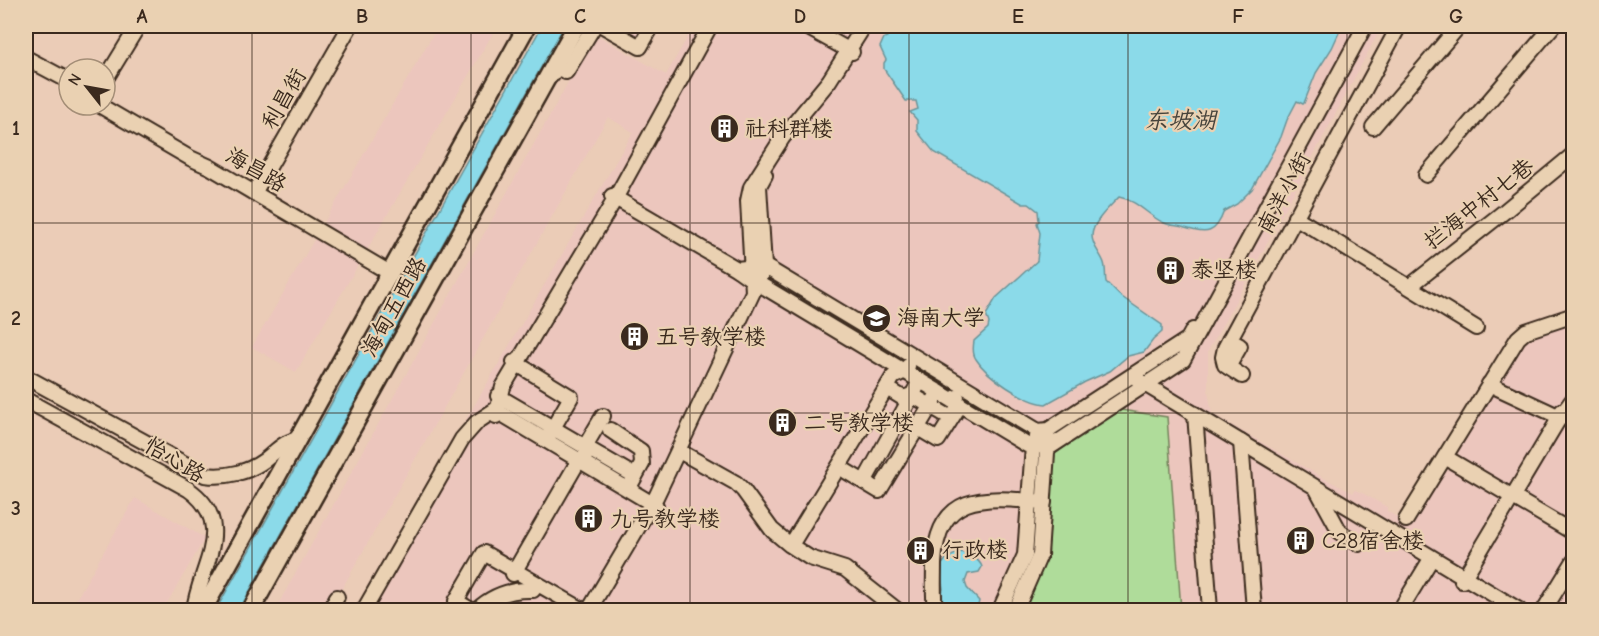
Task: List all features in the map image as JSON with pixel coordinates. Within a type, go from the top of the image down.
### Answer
[{"type":"main road","name":"海甸五西路","points":[[203,610],[527,26]]},
{"type":"main road","name":"海甸五西路","points":[[251,610],[576,26]]},
{"type":"street","points":[[117,60],[138,26]]},
{"type":"street","name":"利昌街","points":[[256,190],[350,26]]},
{"type":"street","points":[[542,87],[558,68],[566,72],[594,26]]},
{"type":"street","points":[[603,26],[640,46],[652,26]]},
{"type":"street","points":[[367,610],[466,440],[497,408],[503,387],[515,363],[614,197],[708,26]]},
{"type":"street","points":[[805,26],[851,49]]},
{"type":"street","points":[[814,26],[851,49]]},
{"type":"street","points":[[536,585],[593,608],[653,507],[680,452],[753,273],[760,183],[786,140],[829,89],[866,26]]},
{"type":"street","points":[[753,273],[920,381],[1029,446],[1050,447],[1137,382],[1188,339],[1359,26]]},
{"type":"street","points":[[1043,430],[1183,360],[1365,26]]},
{"type":"street","name":"南洋小街","points":[[1242,376],[1224,363],[1223,354],[1229,340],[1399,26]]},
{"type":"street","points":[[1373,127],[1459,26]]},
{"type":"street","points":[[1426,175],[1553,26]]},
{"type":"street","points":[[26,58],[57,75]]},
{"type":"street","points":[[26,66],[57,82]]},
{"type":"street","name":"海昌路","points":[[117,110],[192,154],[214,161],[256,190]]},
{"type":"street","name":"海昌路","points":[[117,115],[256,190],[392,270]]},
{"type":"street","name":"拦海中村七巷","points":[[1410,286],[1574,154]]},
{"type":"street","points":[[614,197],[753,273],[914,356],[1043,430]]},
{"type":"street","points":[[1295,217],[1476,328]]},
{"type":"street","points":[[1406,520],[1520,336],[1574,315]]},
{"type":"street","points":[[791,545],[893,377],[905,371],[914,356]]},
{"type":"street","points":[[515,363],[571,397],[547,438]]},
{"type":"street","name":"怡心路","points":[[26,377],[205,475],[222,476],[249,470],[283,444],[297,439]]},
{"type":"street","points":[[864,482],[920,381]]},
{"type":"street","points":[[1137,382],[1430,560],[1519,610]]},
{"type":"street","points":[[1490,384],[1566,409],[1574,425]]},
{"type":"street","points":[[955,401],[964,386]]},
{"type":"street","points":[[887,388],[903,398],[912,395],[951,418]]},
{"type":"street","points":[[839,467],[879,491],[939,392]]},
{"type":"street","name":"怡心路","points":[[26,400],[188,489],[199,499],[210,518],[214,536],[209,560],[196,595],[194,610]]},
{"type":"street","points":[[918,428],[938,440],[958,408],[955,401]]},
{"type":"street","points":[[497,408],[547,438],[576,461],[653,507]]},
{"type":"street","points":[[1461,578],[1566,409]]},
{"type":"street","points":[[512,571],[576,461],[584,458],[589,449],[587,443],[603,416]]},
{"type":"street","points":[[1197,418],[1212,610]]},
{"type":"street","points":[[610,430],[641,451],[642,464],[627,492]]},
{"type":"street","points":[[1000,610],[1025,555],[1029,501],[1043,430]]},
{"type":"street","points":[[547,438],[589,449],[635,477]]},
{"type":"street","points":[[1241,445],[1254,610]]},
{"type":"street","points":[[1016,610],[1040,555],[1044,502],[1040,446]]},
{"type":"street","points":[[680,452],[736,483],[743,489],[772,530],[791,545],[810,558],[845,569],[897,610]]},
{"type":"street","points":[[1444,457],[1574,533]]},
{"type":"street","points":[[1317,491],[1340,532],[1359,544]]},
{"type":"street","points":[[935,610],[936,539],[944,521],[950,514],[972,502],[1005,500],[1044,502]]},
{"type":"street","points":[[471,610],[456,602],[483,556],[576,610]]},
{"type":"street","points":[[1400,610],[1430,560]]},
{"type":"street","points":[[1544,610],[1574,561]]},
{"type":"street","points":[[1461,578],[1511,610]]},
{"type":"street","points":[[477,610],[506,593],[533,591],[536,585]]},
{"type":"street","points":[[330,610],[337,597]]},
{"type":"shaded area","points":[[438,26],[497,26],[296,372],[252,347]]},
{"type":"shaded area","points":[[603,26],[652,26],[640,47]]},
{"type":"shaded area","name":"海南大学","points":[[694,26],[1382,26],[1208,351],[1208,391],[1212,414],[1320,476],[1353,493],[1355,490],[1364,494],[1387,507],[1387,511],[1403,521],[1513,340],[1573,311],[1573,610],[359,610],[633,132],[608,117],[330,610],[275,610],[595,34],[666,75]]},
{"type":"shaded area","points":[[135,498],[205,538],[163,610],[70,610]]},
{"type":"green space","points":[[1121,410],[1167,417],[1181,610],[1023,610],[1045,555],[1054,455],[1087,430]]},
{"type":"water","points":[[542,26],[564,26],[239,610],[216,610]]},
{"type":"water","name":"东坡湖","points":[[894,26],[1342,26],[1332,48],[1316,73],[1304,103],[1297,101],[1281,137],[1252,189],[1237,204],[1224,211],[1214,228],[1210,231],[1199,232],[1167,224],[1131,201],[1119,197],[1102,215],[1095,225],[1092,236],[1093,243],[1104,263],[1106,282],[1119,295],[1162,325],[1162,332],[1144,352],[1128,356],[1110,371],[1046,404],[1028,399],[997,381],[981,366],[973,350],[974,341],[988,328],[986,315],[996,298],[1037,261],[1040,233],[1037,223],[1039,221],[1038,211],[934,152],[917,131],[917,120],[910,112],[918,109],[916,101],[906,101],[884,69],[886,60],[880,47],[887,33],[894,33]]},
{"type":"water","points":[[960,552],[976,559],[982,567],[979,572],[968,574],[965,582],[967,588],[979,601],[977,610],[943,610],[940,600],[943,589],[940,567],[947,558]]},
{"type":"place","name":"社科群楼","points":[[724,129]]},
{"type":"place","name":"泰坚楼","points":[[1170,270]]},
{"type":"place","name":"海南大学","points":[[876,318]]},
{"type":"place","name":"五号教学楼","points":[[635,337]]},
{"type":"place","name":"二号教学楼","points":[[783,423]]},
{"type":"place","name":"九号教学楼","points":[[589,519]]},
{"type":"place","name":"C28宿舍楼","points":[[1301,541]]},
{"type":"place","name":"行政楼","points":[[921,550]]}]
